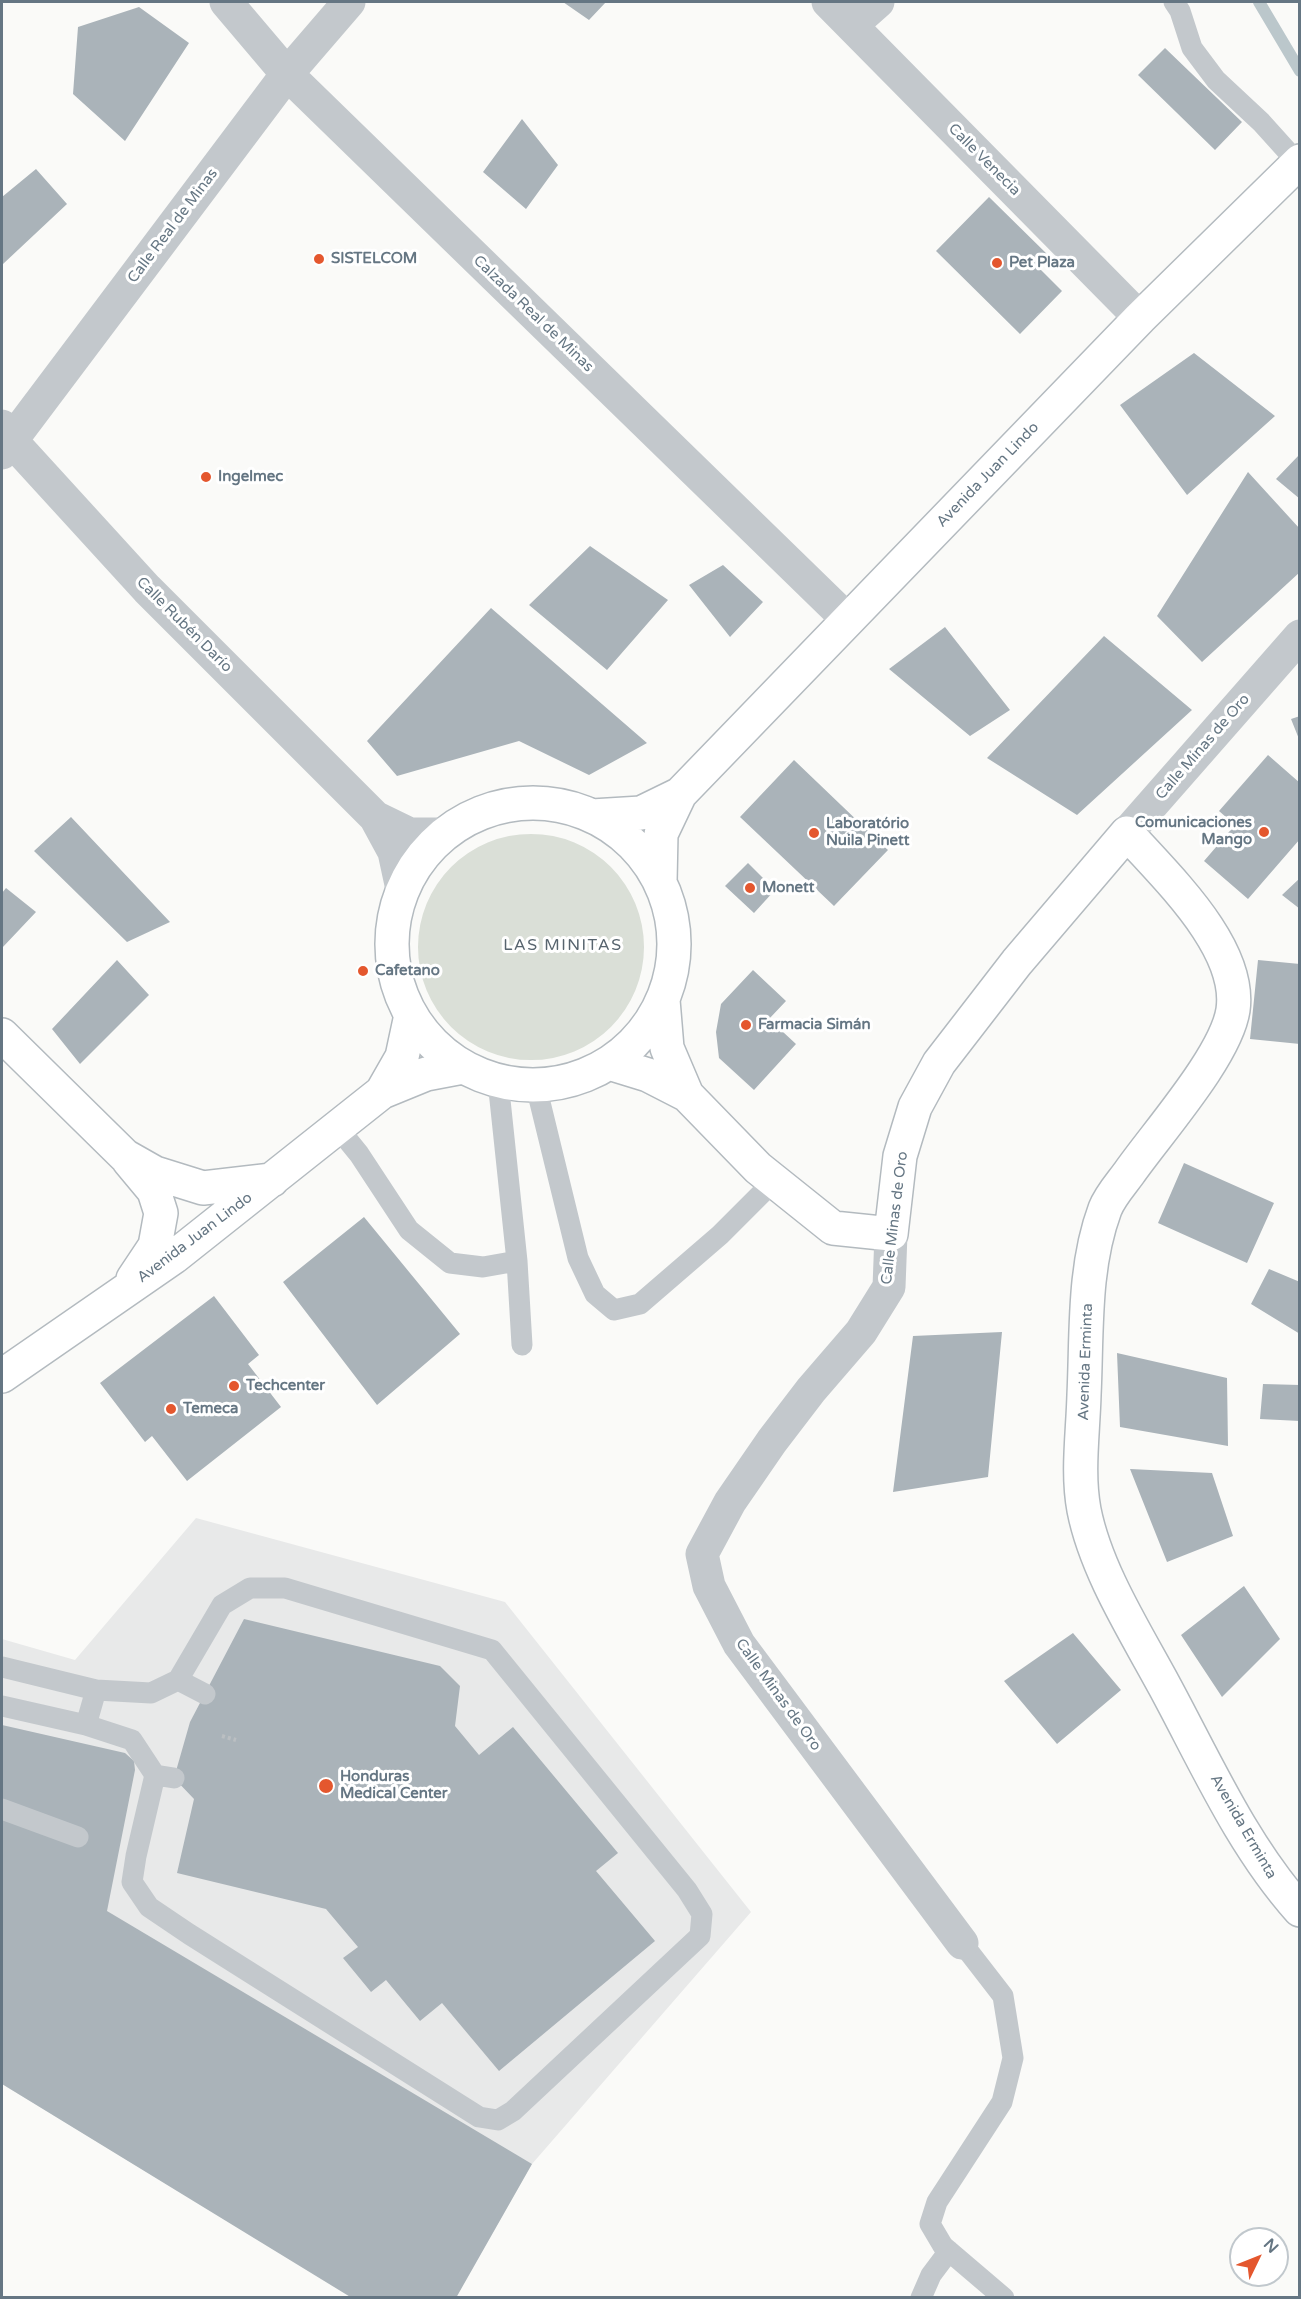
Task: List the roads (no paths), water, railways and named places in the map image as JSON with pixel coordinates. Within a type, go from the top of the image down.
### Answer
[{"type":"street","name":"Calzada Real de Minas","points":[[226,2],[287,74],[847,619]]},
{"type":"street","name":"Calle Real de Minas","points":[[5,440],[287,74],[349,2]]},
{"type":"street","name":"Calle Venecia","points":[[828,2],[1140,318]]},
{"type":"street","points":[[852,25],[878,2]]},
{"type":"street","name":"Avenida Juan Lindo","points":[[660,882],[661,834],[680,794],[1140,318],[1299,162]]},
{"type":"street","name":"Calle Rubén Darío","points":[[5,440],[147,589],[375,817],[394,852],[402,889]]},
{"type":"street","name":"Calle Minas de Oro","points":[[962,1943],[739,1644],[709,1586],[702,1554],[730,1502],[772,1441],[811,1390],[861,1332],[889,1287],[891,1234],[900,1156],[915,1107],[939,1064],[1017,962],[1299,636]]},
{"type":"street","name":"Avenida Juan Lindo","points":[[592,816],[641,813],[680,794]]},
{"type":"street","points":[[515,804],[554,804],[592,816],[613,828],[631,844],[660,882],[670,911],[674,941],[672,971],[663,1000],[641,1036],[609,1063],[574,1080],[536,1086],[498,1081],[463,1066],[434,1044],[411,1015],[398,985],[392,953],[393,921],[402,889],[419,859],[443,834],[477,814],[515,804]]},
{"type":"street","name":"Calle Rubén Darío","points":[[375,817],[410,834],[443,834]]},
{"type":"street","name":"Avenida Erminta","points":[[1127,833],[1198,915],[1219,944],[1232,976],[1233,1010],[1223,1038],[1204,1070],[1107,1205],[1095,1244],[1089,1285],[1082,1452],[1084,1510],[1100,1560],[1124,1609],[1239,1824],[1273,1880],[1299,1910]]},
{"type":"street","points":[[663,1000],[667,1048],[687,1095]]},
{"type":"street","name":"Avenida Juan Lindo","points":[[382,1092],[402,1057],[411,1015]]},
{"type":"street","points":[[2,1035],[124,1156],[154,1191],[161,1213],[155,1246],[126,1290]]},
{"type":"street","points":[[609,1063],[648,1075],[687,1095],[758,1168],[833,1228],[891,1234]]},
{"type":"street","name":"Avenida Juan Lindo","points":[[2,1376],[174,1257],[382,1092],[426,1074],[463,1066]]},
{"type":"street","points":[[124,1156],[155,1173],[203,1188],[272,1179]]},
{"type":"lane","points":[[1174,2],[1180,11],[1192,48],[1216,80],[1299,162]]},
{"type":"lane","points":[[498,1081],[518,1261],[522,1345]]},
{"type":"lane","points":[[536,1086],[578,1258],[595,1294],[614,1310],[640,1304],[720,1235],[774,1181]]},
{"type":"lane","points":[[337,1127],[359,1154],[408,1230],[450,1263],[483,1267],[518,1261]]},
{"type":"lane","points":[[2,1667],[96,1690],[151,1693],[178,1680],[222,1605],[250,1588],[285,1588],[492,1650],[687,1890],[702,1914],[700,1936],[513,2111],[498,2120],[479,2116],[149,1907],[132,1882],[136,1856],[165,1777],[132,1740],[86,1725],[2,1706]]},
{"type":"lane","points":[[178,1680],[205,1694]]},
{"type":"lane","points":[[86,1725],[96,1690]]},
{"type":"lane","points":[[2,1809],[78,1837]]},
{"type":"lane","points":[[962,1943],[1003,1996],[1013,2058],[1002,2102],[937,2202],[930,2224],[949,2251],[1004,2298]]},
{"type":"lane","points":[[921,2298],[931,2275],[949,2251]]},
{"type":"waterway","points":[[1259,2],[1300,71]]},
{"type":"place","name":"SISTELCOM","points":[[319,259]]},
{"type":"place","name":"Pet Plaza","points":[[997,263]]},
{"type":"place","name":"Ingelmec","points":[[206,477]]},
{"type":"place","name":"Comunicaciones Mango","points":[[1264,832]]},
{"type":"place","name":"Laboratório Nuila Pinett","points":[[814,833]]},
{"type":"place","name":"Monett","points":[[750,888]]},
{"type":"place","name":"Cafetano","points":[[363,971]]},
{"type":"place","name":"Farmacia Simán","points":[[746,1025]]},
{"type":"place","name":"Techcenter","points":[[234,1386]]},
{"type":"place","name":"Temeca","points":[[171,1409]]},
{"type":"place","name":"Honduras Medical Center","points":[[326,1786]]},
{"type":"district","name":"LAS MINITAS","points":[[563,946]]}]
